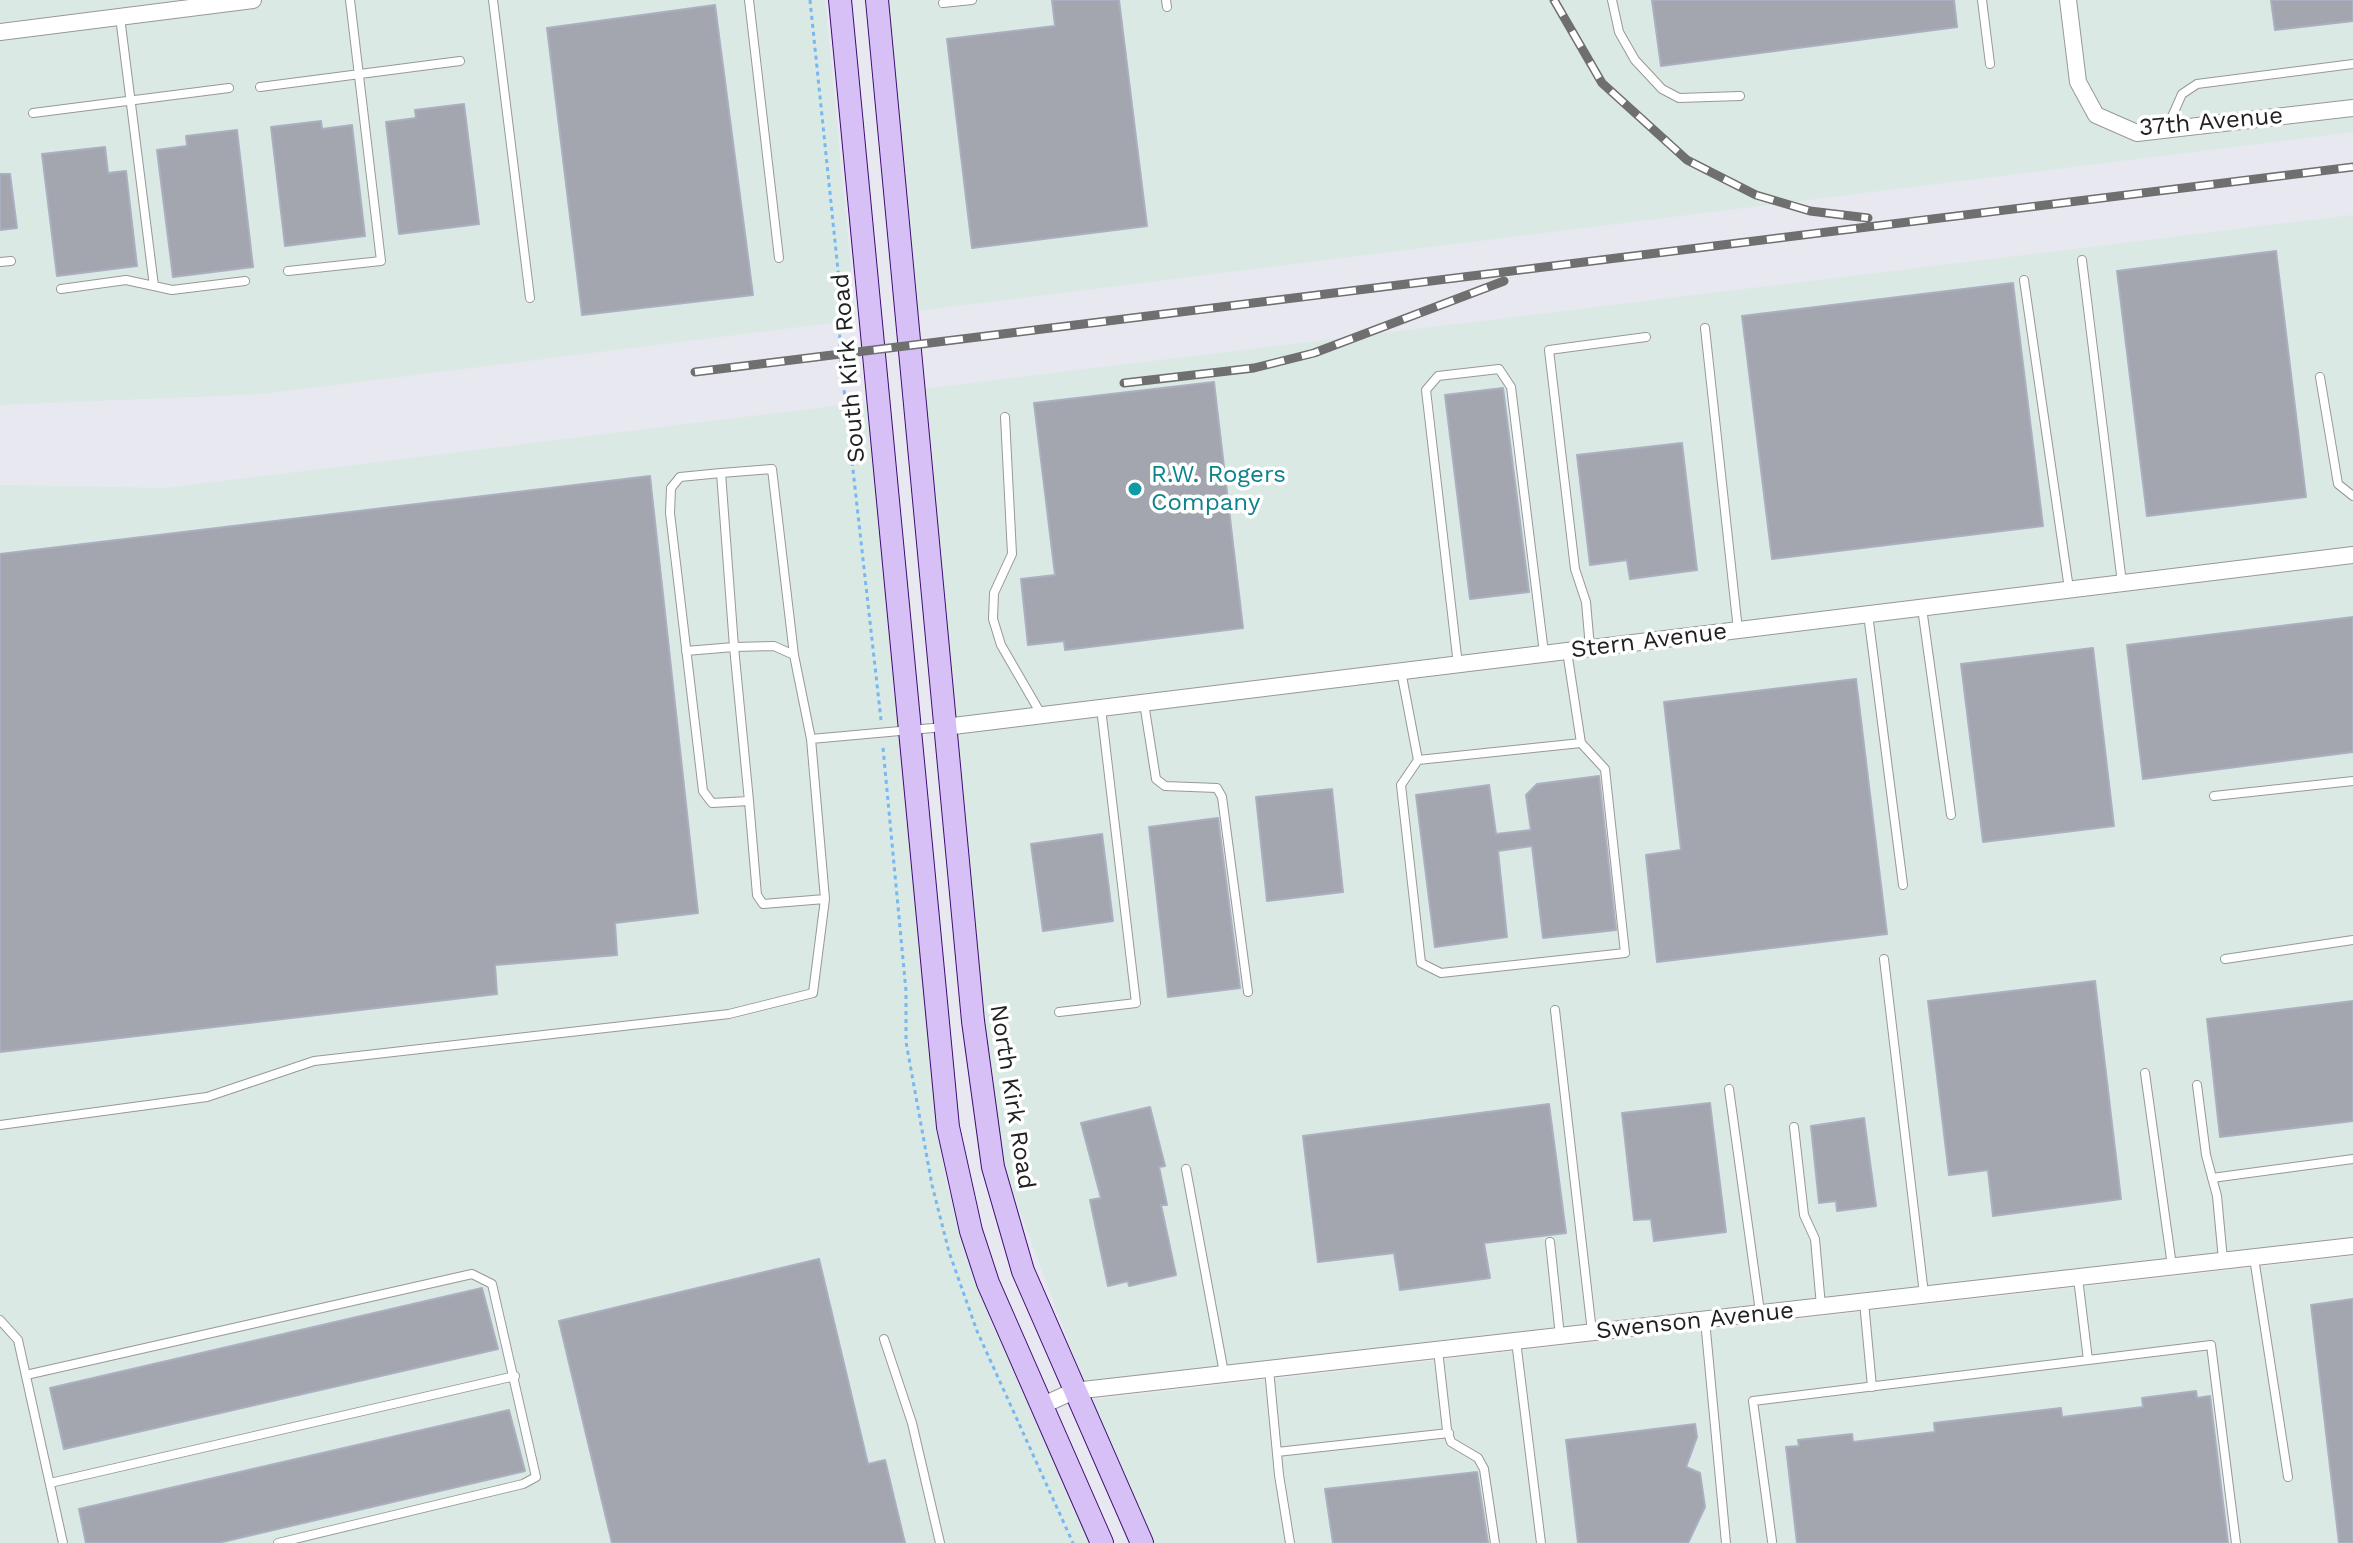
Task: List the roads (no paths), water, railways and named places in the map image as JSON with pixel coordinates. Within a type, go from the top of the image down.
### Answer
[{"type":"main road","name":"South Kirk Road","points":[[840,0],[909,730]]},
{"type":"main road","points":[[877,0],[945,727]]},
{"type":"main road","name":"North Kirk Road","points":[[945,727],[974,1036],[993,1167],[1023,1271],[1142,1543]]},
{"type":"main road","points":[[909,730],[942,1076],[957,1175],[988,1283],[1102,1543]]},
{"type":"street","points":[[0,32],[253,0]]},
{"type":"street","name":"37th Avenue","points":[[2068,0],[2078,82],[2096,115],[2137,133],[2353,108]]},
{"type":"street","name":"Stern Avenue","points":[[945,727],[2353,555]]},
{"type":"street","name":"Swenson Avenue","points":[[1041,1406],[1074,1391],[2353,1246]]},
{"type":"lane","points":[[288,271],[381,261],[350,0]]},
{"type":"lane","points":[[493,0],[530,298]]},
{"type":"lane","points":[[749,0],[779,258]]},
{"type":"lane","points":[[943,3],[972,0]]},
{"type":"lane","points":[[1612,0],[1619,32],[1635,60],[1662,89],[1679,98],[1740,96]]},
{"type":"lane","points":[[1982,0],[1990,64]]},
{"type":"lane","points":[[120,17],[154,286]]},
{"type":"lane","points":[[260,87],[460,61]]},
{"type":"lane","points":[[2165,130],[2182,94],[2197,84],[2353,64]]},
{"type":"lane","points":[[33,113],[229,88]]},
{"type":"lane","points":[[2082,260],[2122,583]]},
{"type":"lane","points":[[0,262],[11,261]]},
{"type":"lane","points":[[61,289],[126,280],[172,290],[245,281]]},
{"type":"lane","points":[[2024,280],[2069,590]]},
{"type":"lane","points":[[1705,328],[1738,630]]},
{"type":"lane","points":[[1590,648],[1586,602],[1575,569],[1549,350],[1646,337]]},
{"type":"lane","points":[[1458,665],[1426,390],[1438,376],[1499,369],[1511,387],[1544,654]]},
{"type":"lane","points":[[2320,377],[2338,484],[2353,496]]},
{"type":"lane","points":[[1005,417],[1012,554],[994,593],[993,619],[1001,645],[1042,715]]},
{"type":"lane","points":[[0,1125],[207,1097],[314,1061],[729,1014],[813,993],[825,899],[811,739],[794,655],[772,469],[680,477],[671,488],[670,513],[703,791],[712,803],[749,801]]},
{"type":"lane","points":[[721,473],[757,895],[763,904],[825,899]]},
{"type":"lane","points":[[1922,608],[1951,815]]},
{"type":"lane","points":[[1868,614],[1903,885]]},
{"type":"lane","points":[[686,651],[774,646],[794,655]]},
{"type":"lane","points":[[1401,671],[1418,760],[1401,785],[1421,963],[1441,973],[1625,953],[1605,769],[1581,743],[1567,651]]},
{"type":"lane","points":[[1144,703],[1156,779],[1165,786],[1217,788],[1222,797],[1248,992]]},
{"type":"lane","points":[[1059,1012],[1136,1003],[1101,708]]},
{"type":"lane","points":[[811,739],[945,727]]},
{"type":"lane","points":[[1418,760],[1581,743]]},
{"type":"lane","points":[[2214,796],[2353,781]]},
{"type":"lane","points":[[2225,959],[2353,940]]},
{"type":"lane","points":[[1884,959],[1924,1295]]},
{"type":"lane","points":[[1555,1010],[1592,1332]]},
{"type":"lane","points":[[2145,1073],[2172,1266]]},
{"type":"lane","points":[[2197,1085],[2223,1260]]},
{"type":"lane","points":[[1729,1089],[1760,1313]]},
{"type":"lane","points":[[1794,1127],[1804,1215],[1815,1239],[1821,1306]]},
{"type":"lane","points":[[2212,1178],[2353,1159]]},
{"type":"lane","points":[[1186,1169],[1224,1374]]},
{"type":"lane","points":[[1550,1242],[1560,1336]]},
{"type":"lane","points":[[2254,1257],[2288,1477]]},
{"type":"lane","points":[[26,1375],[472,1274],[492,1284],[536,1477],[523,1484],[278,1543]]},
{"type":"lane","points":[[2078,1277],[2088,1360]]},
{"type":"lane","points":[[1864,1301],[1872,1387]]},
{"type":"lane","points":[[0,1320],[18,1340],[63,1543]]},
{"type":"lane","points":[[1705,1320],[1726,1543]]},
{"type":"lane","points":[[884,1339],[912,1423],[940,1543]]},
{"type":"lane","points":[[1516,1341],[1541,1543]]},
{"type":"lane","points":[[1772,1541],[1753,1401],[2211,1345],[2236,1543]]},
{"type":"lane","points":[[1438,1350],[1451,1442],[1478,1458],[1484,1469],[1495,1543]]},
{"type":"lane","points":[[1269,1369],[1290,1543]]},
{"type":"lane","points":[[50,1483],[515,1376]]},
{"type":"lane","points":[[1277,1452],[1449,1433]]},
{"type":"railway","points":[[1554,0],[1602,83],[1687,160],[1756,195],[1810,211],[1868,218]]},
{"type":"railway","points":[[695,372],[2353,167]]},
{"type":"railway","points":[[1124,383],[1254,368],[1314,353],[1504,281]]},
{"type":"place","name":"R.W. Rogers Company","points":[[1135,489]]}]
